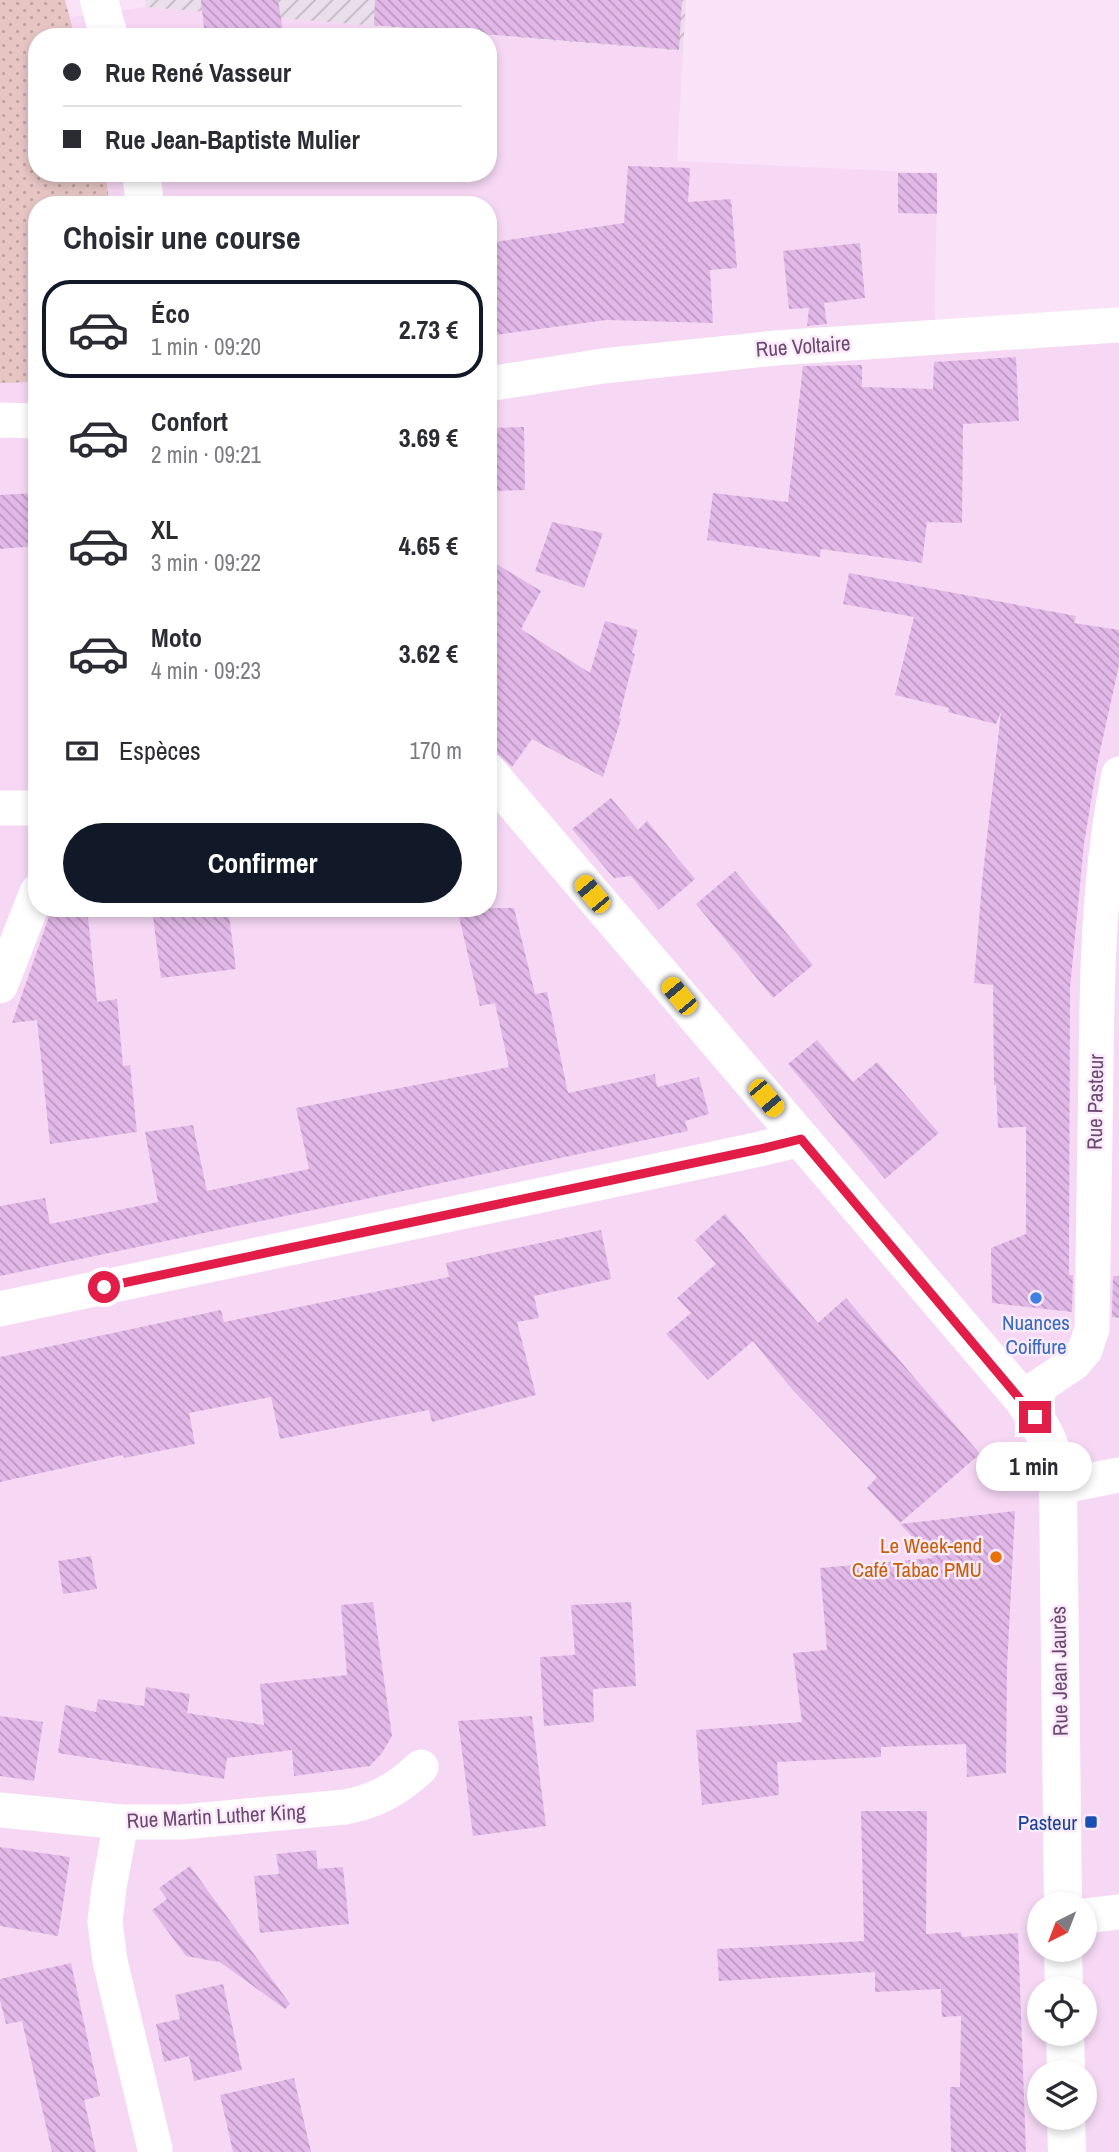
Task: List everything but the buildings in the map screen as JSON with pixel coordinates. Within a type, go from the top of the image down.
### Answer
[{"type":"main road","points":[[99,0],[107,28]]},
{"type":"main road","points":[[123,0],[127,28]]},
{"type":"main road","points":[[497,783],[1021,1398]]},
{"type":"main road","name":"Rue Jean Jaurès","points":[[1021,1398],[1049,1439],[1054,1454],[1058,1487],[1063,1892]]},
{"type":"main road","points":[[1066,2130],[1067,2152]]},
{"type":"street","name":"Rue Voltaire","points":[[497,383],[603,366],[776,348],[1119,325]]},
{"type":"street","points":[[0,420],[28,421]]},
{"type":"street","name":"Rue Pasteur","points":[[1021,1398],[1074,1363],[1085,1350],[1092,1329],[1097,985],[1109,830],[1119,774]]},
{"type":"street","points":[[0,808],[28,807]]},
{"type":"street","points":[[0,986],[21,911]]},
{"type":"street","points":[[0,1309],[801,1139]]},
{"type":"street","points":[[1058,1487],[1119,1475]]},
{"type":"street","name":"Rue Martin Luther King","points":[[0,1810],[121,1822],[182,1822],[345,1807],[367,1803],[388,1793],[421,1767]]},
{"type":"street","points":[[121,1822],[105,1922],[110,1961],[155,2149]]},
{"type":"street","points":[[1097,1915],[1119,1912]]},
{"type":"shaded area","points":[[0,0],[65,0],[73,28],[28,28],[28,182],[106,182],[109,196],[28,196],[28,382],[0,383]]},
{"type":"shaded area","points":[[145,0],[686,0],[683,51],[497,36],[497,28],[402,28],[145,7]]},
{"type":"shaded area","points":[[145,7],[402,28],[73,28],[70,17]]},
{"type":"shaded area","points":[[497,36],[683,51],[677,161],[937,173],[935,317],[938,353],[1119,341],[1119,2152],[0,2152],[0,383],[28,382],[28,917],[497,917],[497,196],[109,196],[106,182],[497,182]]},
{"type":"place","name":"Nuances Coiffure","points":[[1036,1298]]},
{"type":"place","name":"Le Week-end Café Tabac PMU","points":[[996,1557]]},
{"type":"place","name":"Pasteur","points":[[1091,1822]]},
{"type":"route","points":[[104,1287],[801,1139],[1035,1417]]}]
